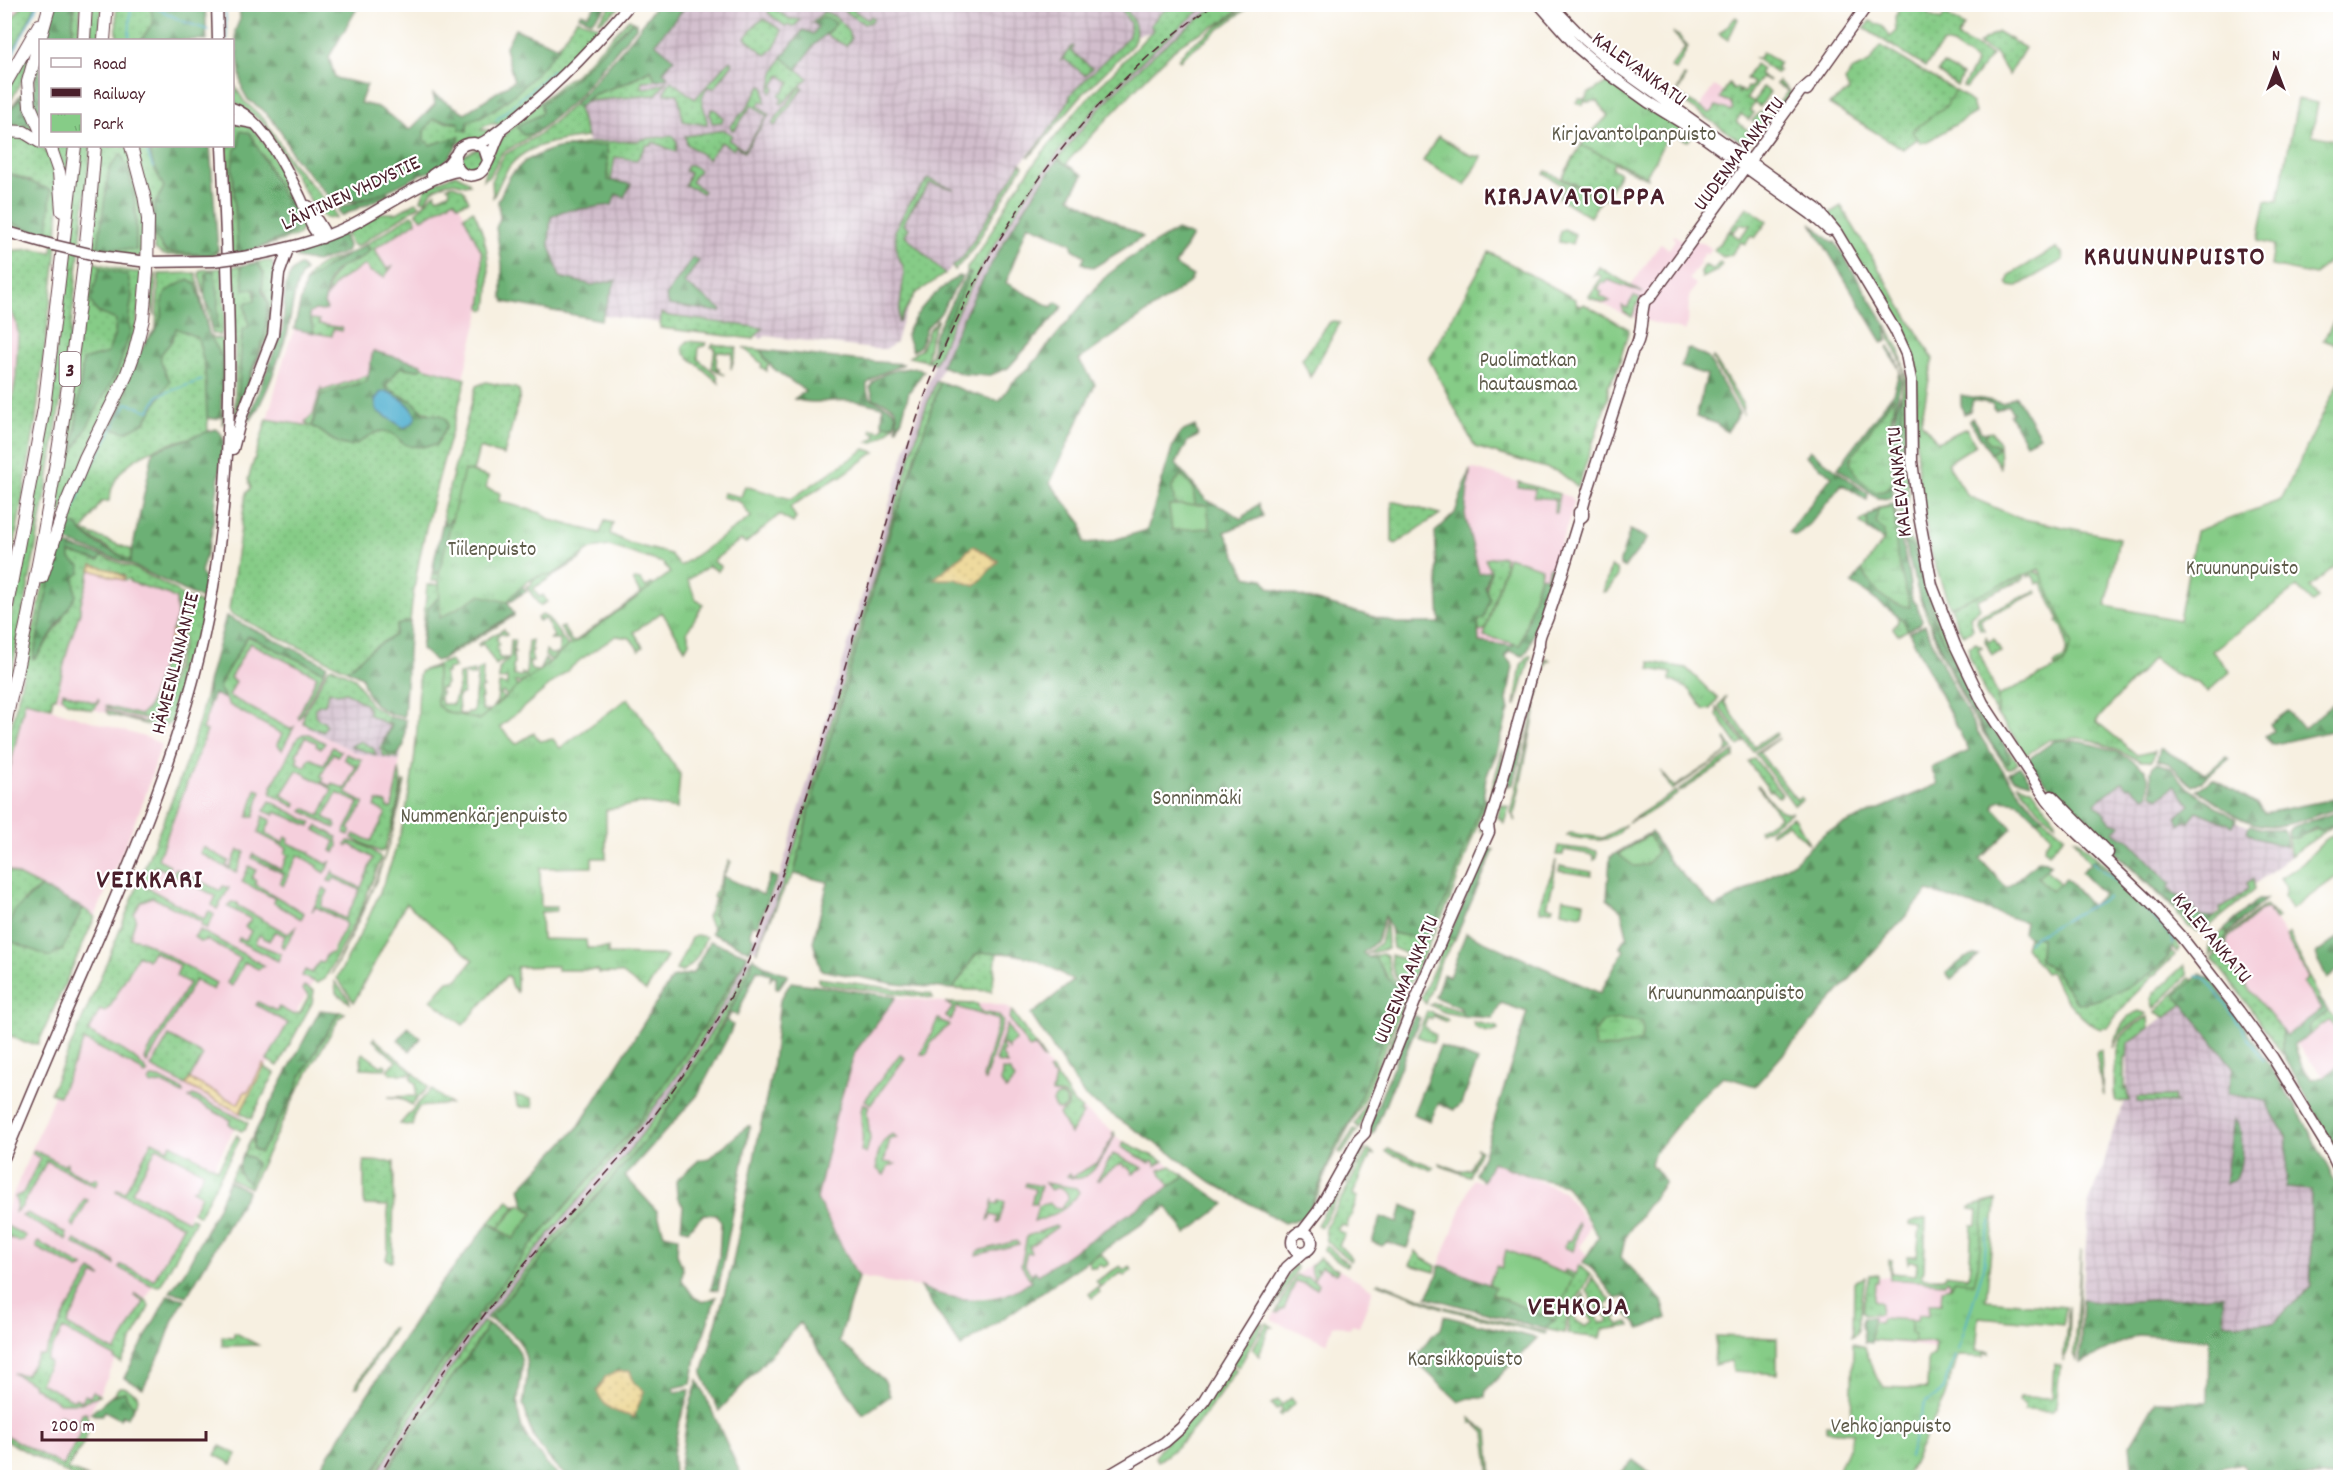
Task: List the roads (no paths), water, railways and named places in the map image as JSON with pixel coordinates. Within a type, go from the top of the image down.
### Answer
[{"type":"highway","points":[[84,39],[86,4]]},
{"type":"highway","points":[[4,86],[48,8]]},
{"type":"highway","points":[[40,39],[48,8]]},
{"type":"highway","points":[[104,39],[106,8]]},
{"type":"highway","points":[[106,8],[112,39]]},
{"type":"highway","points":[[39,41],[27,92],[39,127]]},
{"type":"highway","points":[[4,131],[24,132],[39,142]]},
{"type":"highway","name":"3","points":[[4,622],[44,408],[75,147]]},
{"type":"highway","name":"3","points":[[4,729],[33,591],[66,399],[95,147]]},
{"type":"highway","points":[[33,591],[43,575],[66,504],[85,458],[126,376],[134,354],[146,298],[148,262],[147,209],[131,147]]},
{"type":"highway","points":[[52,151],[62,190],[65,239]]},
{"type":"main road","points":[[216,4],[218,39]]},
{"type":"main road","points":[[504,129],[485,168],[478,174],[470,176],[460,171],[456,165],[459,148],[465,144],[484,142],[504,129],[570,71],[630,4]]},
{"type":"main road","name":"KALEVANKATU","points":[[1539,4],[1578,48],[1609,74],[1648,102],[1750,166]]},
{"type":"main road","name":"KALEVANKATU","points":[[1550,4],[1602,55],[1750,166],[1840,240],[1895,330],[1910,366],[1913,474],[1932,585],[1955,645],[1973,683],[1994,720],[2060,816],[2148,900],[2218,982],[2273,1058],[2328,1148],[2340,1172]]},
{"type":"main road","name":"UUDENMAANKATU","points":[[1302,1232],[1319,1210],[1358,1140],[1360,1130],[1366,1125],[1422,984],[1468,884],[1481,848],[1482,833],[1488,825],[1503,778],[1539,645],[1540,631],[1545,627],[1579,519],[1579,510],[1583,507],[1633,350],[1631,345],[1634,335],[1639,330],[1644,303],[1692,242],[1709,225],[1800,92],[1810,83],[1868,4]]},
{"type":"main road","points":[[234,109],[241,111],[256,124],[274,151],[320,233]]},
{"type":"main road","points":[[234,119],[256,124]]},
{"type":"main road","points":[[478,144],[484,148],[488,160]]},
{"type":"main road","name":"HÄMEENLINNANTIE","points":[[4,1158],[131,862],[174,742],[209,611],[228,460],[230,423],[230,309],[222,147]]},
{"type":"main road","name":"LÄNTINEN YHDYSTIE","points":[[53,245],[99,256],[148,262],[213,261],[275,252],[288,249],[426,179],[448,164],[456,155]]},
{"type":"main road","name":"LÄNTINEN YHDYSTIE","points":[[249,256],[352,225],[423,185],[460,171]]},
{"type":"main road","points":[[4,231],[53,245]]},
{"type":"main road","points":[[4,236],[53,245]]},
{"type":"main road","points":[[228,460],[241,418],[273,335],[279,274],[288,249]]},
{"type":"main road","points":[[275,252],[279,274]]},
{"type":"main road","points":[[230,423],[238,422],[241,418]]},
{"type":"main road","name":"UUDENMAANKATU","points":[[1312,1239],[1319,1210]]},
{"type":"main road","points":[[1104,1478],[1165,1442],[1181,1428],[1204,1401],[1287,1267],[1294,1247],[1294,1237],[1302,1232],[1308,1234],[1312,1239],[1311,1246],[1287,1267]]},
{"type":"main road","points":[[1294,1247],[1304,1252]]},
{"type":"water","points":[[386,391],[404,401],[411,408],[416,417],[412,424],[404,428],[377,411],[375,400],[380,393]]},
{"type":"waterway","points":[[4,65],[12,56],[38,4]]},
{"type":"waterway","points":[[129,39],[131,4]]},
{"type":"waterway","points":[[149,4],[182,21],[208,30]]},
{"type":"waterway","points":[[225,4],[227,39]]},
{"type":"waterway","points":[[495,121],[554,70]]},
{"type":"waterway","points":[[145,147],[153,168]]},
{"type":"waterway","points":[[65,534],[86,476],[127,403],[149,411],[159,395],[202,380]]},
{"type":"waterway","points":[[2092,862],[2127,890],[2173,938],[2173,945]]},
{"type":"waterway","points":[[2028,943],[2035,936],[2108,897]]},
{"type":"waterway","points":[[2196,976],[2205,978],[2264,1061]]},
{"type":"waterway","points":[[1958,1350],[1984,1267],[1986,1239],[1991,1220]]},
{"type":"waterway","points":[[1909,1457],[1922,1409],[1926,1402],[1943,1391],[1955,1356]]},
{"type":"railway","points":[[378,1478],[428,1395],[465,1341],[504,1289],[631,1145],[658,1110],[696,1055],[738,983],[759,936],[783,872],[921,406],[952,330],[1009,223],[1081,126],[1122,81],[1167,40],[1215,4]]},
{"type":"district","name":"KIRJAVATOLPPA","points":[[1575,195]]},
{"type":"district","name":"KRUUNUNPUISTO","points":[[2175,255]]},
{"type":"district","name":"VEIKKARI","points":[[150,878]]},
{"type":"district","name":"VEHKOJA","points":[[1579,1305]]},
{"type":"park label","name":"Kirjavantolpanpuisto","points":[[1634,133]]},
{"type":"park label","name":"Puolimatkan hautausmaa","points":[[1528,371]]},
{"type":"park label","name":"Tiilenpuisto","points":[[492,548]]},
{"type":"park label","name":"Kruununpuisto","points":[[2242,567]]},
{"type":"park label","name":"Sonninmäki","points":[[1197,797]]},
{"type":"park label","name":"Nummenkärjenpuisto","points":[[484,815]]},
{"type":"park label","name":"Kruununmaanpuisto","points":[[1726,992]]},
{"type":"park label","name":"Karsikkopuisto","points":[[1465,1358]]},
{"type":"park label","name":"Vehkojanpuisto","points":[[1891,1425]]}]
